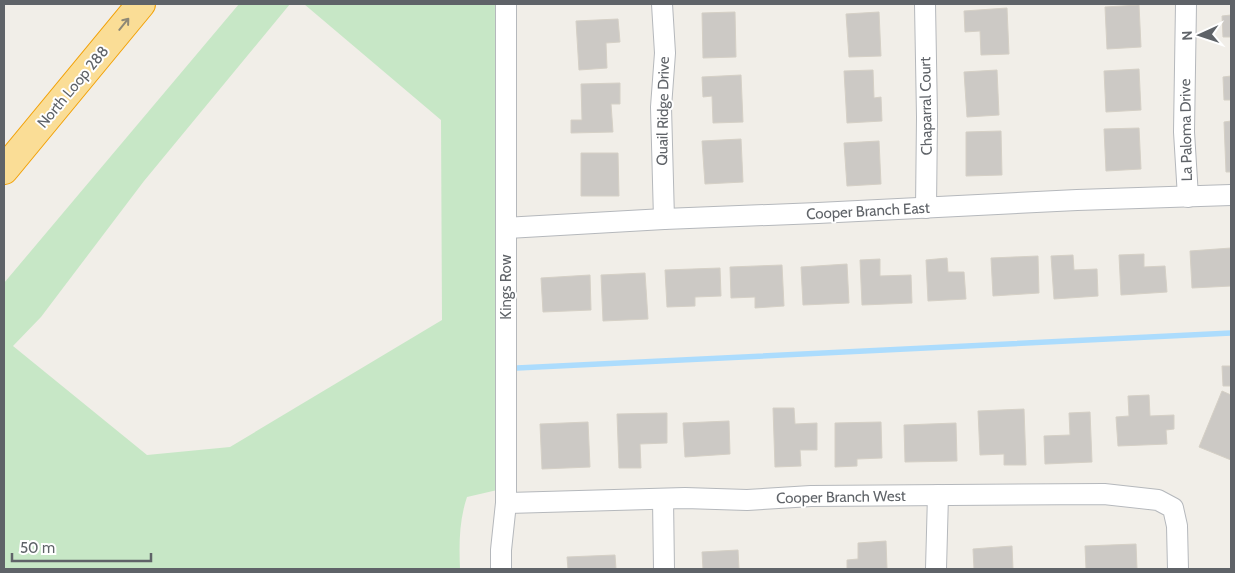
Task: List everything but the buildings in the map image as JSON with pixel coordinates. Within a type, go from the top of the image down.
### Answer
[{"type":"highway","name":"North Loop 288","points":[[4,170],[140,4]]},
{"type":"street","name":"Kings Row","points":[[501,569],[506,503],[506,4]]},
{"type":"street","name":"Quail Ridge Drive","points":[[662,4],[665,53],[661,108],[664,219]]},
{"type":"street","name":"Chaparral Court","points":[[925,4],[928,117],[926,208]]},
{"type":"street","name":"La Paloma Drive","points":[[1186,4],[1184,132],[1188,197]]},
{"type":"street","name":"Cooper Branch East","points":[[506,228],[1077,200],[1231,195]]},
{"type":"street","name":"Cooper Branch West","points":[[506,503],[685,498],[747,500],[811,496],[1104,494],[1158,500],[1173,508],[1177,526],[1178,569]]},
{"type":"street","points":[[936,569],[938,495]]},
{"type":"street","points":[[663,499],[664,569]]},
{"type":"green space","points":[[239,4],[290,4],[144,181],[41,317],[13,346],[147,455],[230,447],[442,320],[441,120],[304,4],[506,4],[506,488],[467,497],[460,533],[460,569],[4,569],[4,283]]},
{"type":"waterway","points":[[517,368],[1231,333]]}]
